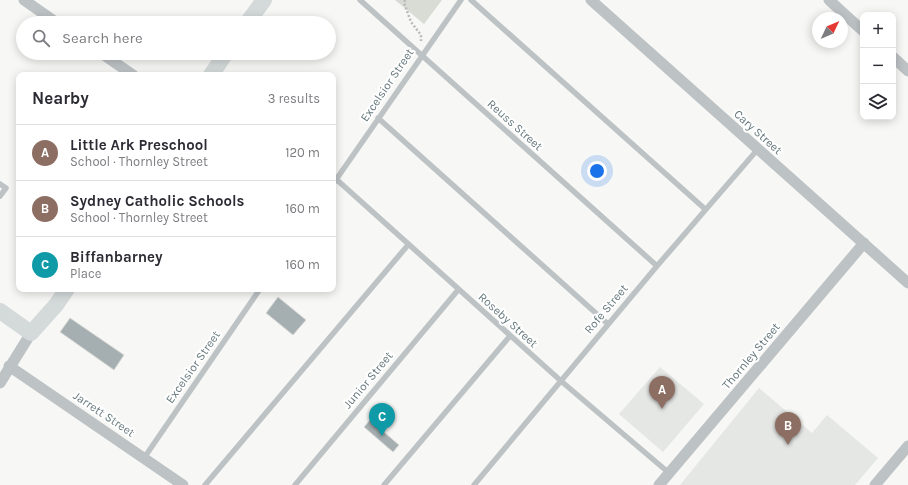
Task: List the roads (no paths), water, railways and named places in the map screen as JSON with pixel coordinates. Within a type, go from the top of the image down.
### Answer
[{"type":"street","points":[[24,0],[47,16]]},
{"type":"street","points":[[252,16],[264,0]]},
{"type":"street","name":"Cary Street","points":[[590,0],[908,283]]},
{"type":"street","points":[[829,0],[860,27]]},
{"type":"street","points":[[111,60],[129,72]]},
{"type":"street","points":[[213,72],[221,60]]},
{"type":"street","points":[[896,60],[908,71]]},
{"type":"street","name":"Thornley Street","points":[[659,485],[864,243]]},
{"type":"street","points":[[0,383],[9,366],[31,333],[56,305],[65,292]]},
{"type":"street","points":[[0,311],[31,333]]},
{"type":"street","name":"Jarrett Street","points":[[9,366],[183,485]]},
{"type":"street","points":[[875,485],[908,446]]},
{"type":"lane","name":"Reuss Street","points":[[360,0],[657,266]]},
{"type":"lane","name":"Excelsior Street","points":[[336,180],[461,0]]},
{"type":"lane","points":[[471,0],[705,209]]},
{"type":"lane","points":[[378,118],[608,324]]},
{"type":"lane","name":"Rofe Street","points":[[474,485],[608,324],[758,148]]},
{"type":"lane","name":"Roseby Street","points":[[336,182],[561,381],[669,473]]},
{"type":"lane","points":[[0,184],[6,188],[0,196]]},
{"type":"lane","points":[[205,485],[408,245]]},
{"type":"lane","name":"Junior Street","points":[[295,485],[458,290]]},
{"type":"lane","name":"Excelsior Street","points":[[144,458],[258,292]]},
{"type":"lane","points":[[384,485],[510,336]]},
{"type":"place","name":"Little Ark Preschool","points":[[662,409]]},
{"type":"place","name":"Biffanbarney","points":[[382,436]]},
{"type":"place","name":"Sydney Catholic Schools","points":[[788,445]]}]
